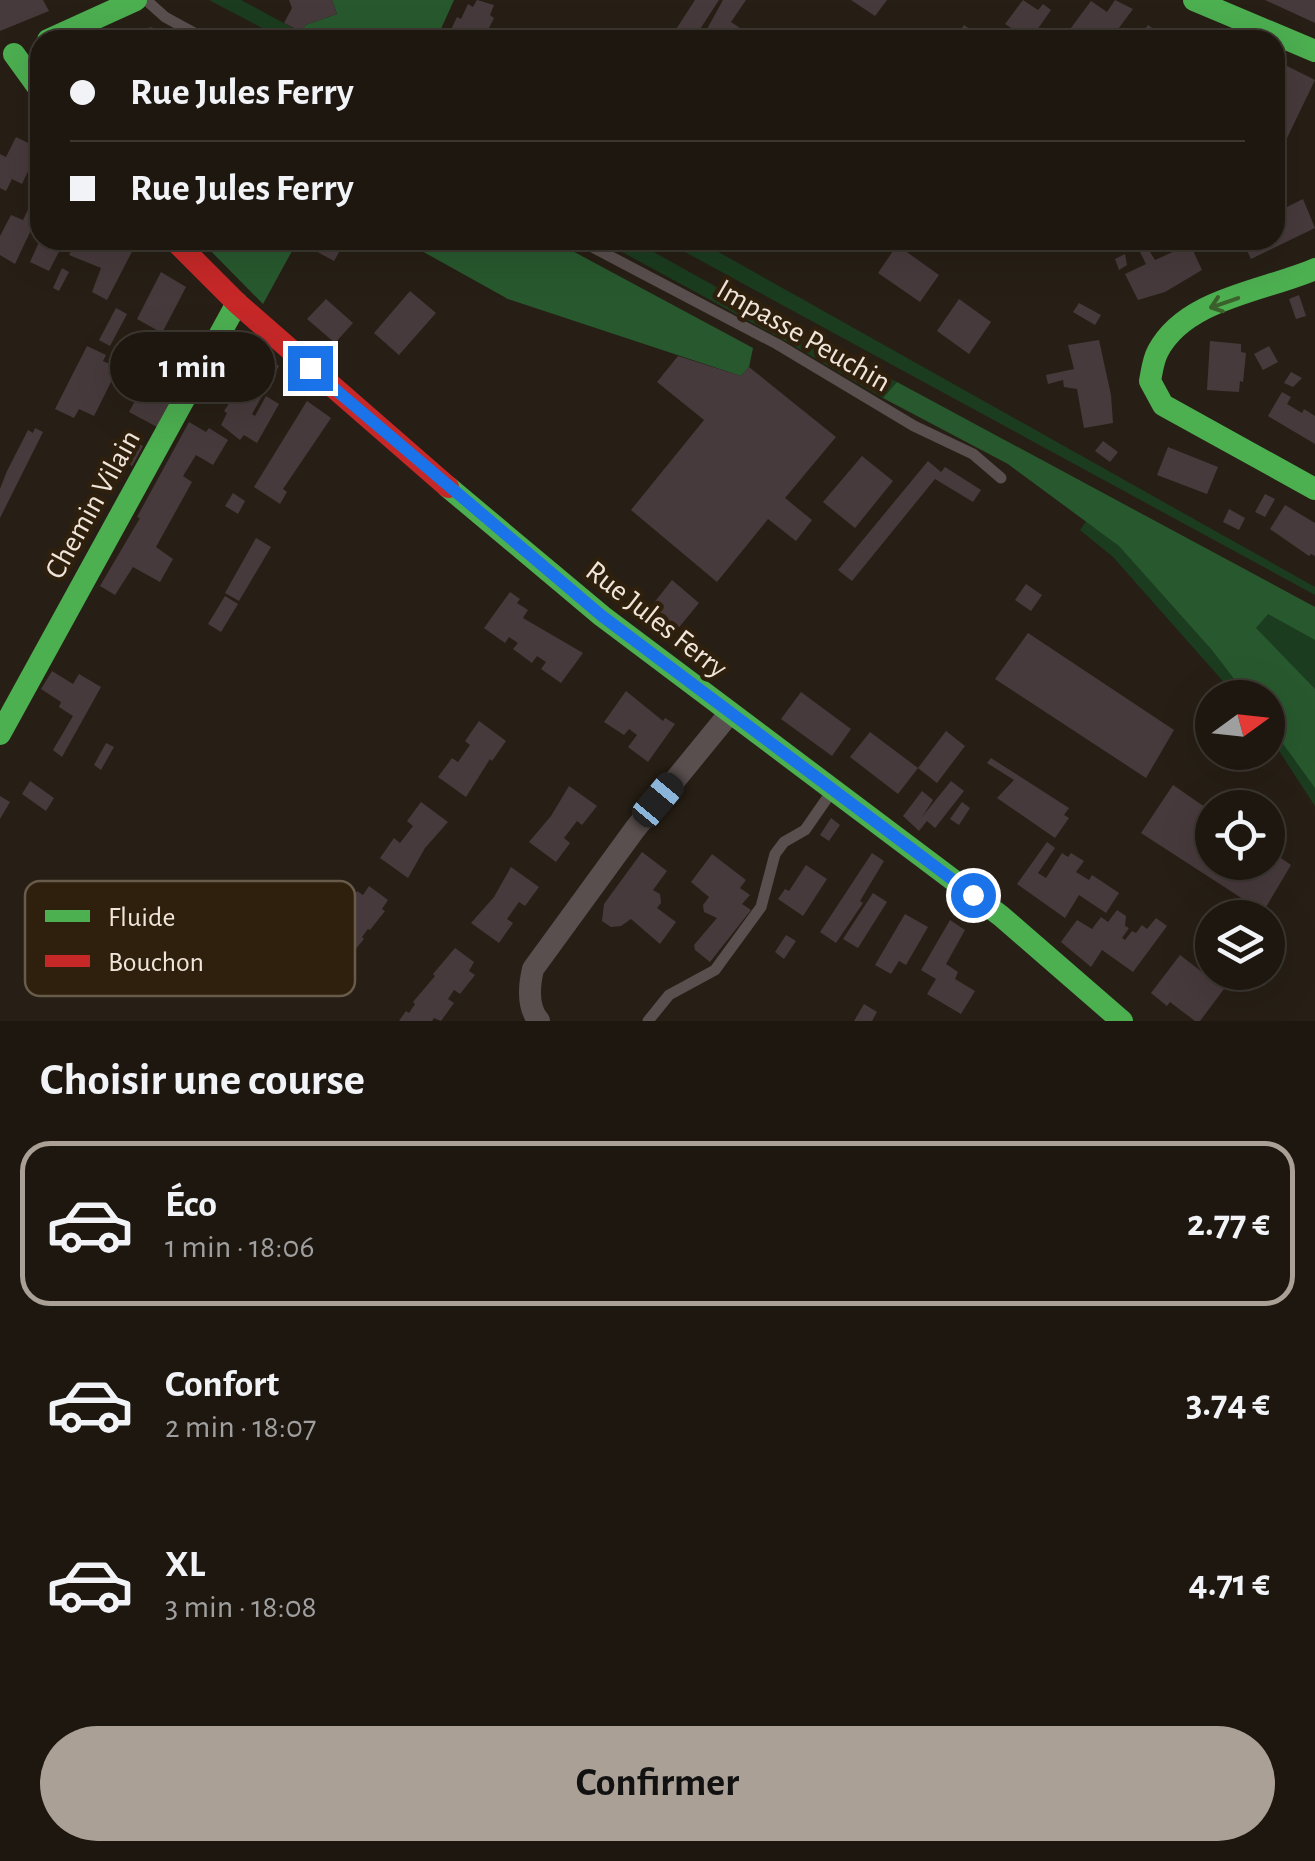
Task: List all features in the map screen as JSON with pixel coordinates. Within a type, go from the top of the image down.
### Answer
[{"type":"street","points":[[70,30],[136,0]]},
{"type":"street","points":[[1194,0],[1265,30]]},
{"type":"street","points":[[1285,38],[1315,51]]},
{"type":"street","points":[[7,57],[30,80]]},
{"type":"street","name":"Rue Jules Ferry","points":[[184,250],[237,303],[414,459],[588,604],[1001,916],[1122,1021]]},
{"type":"street","points":[[1315,268],[1287,282],[1194,314],[1157,346],[1150,381],[1163,404],[1177,414],[1315,489]]},
{"type":"street","name":"Chemin Vilain","points":[[0,734],[237,303]]},
{"type":"street","points":[[539,1021],[533,1014],[528,986],[532,968],[634,829],[729,714]]},
{"type":"lane","points":[[146,0],[164,17],[188,30]]},
{"type":"lane","name":"Impasse Peuchin","points":[[598,250],[777,344],[914,426],[973,454],[1001,478]]},
{"type":"lane","points":[[648,1021],[670,995],[716,970],[761,907],[775,854],[784,842],[805,830],[833,791]]},
{"type":"green space","points":[[209,0],[241,0],[296,30],[266,30]]},
{"type":"green space","points":[[332,0],[454,0],[440,30],[303,30],[305,25],[337,14]]},
{"type":"green space","points":[[210,250],[293,250],[263,304]]},
{"type":"green space","points":[[420,250],[571,250],[753,348],[749,367],[741,376],[508,299]]},
{"type":"green space","points":[[618,250],[650,250],[897,382],[883,398]]},
{"type":"green space","points":[[681,250],[715,250],[1315,587],[1315,595]]},
{"type":"green space","points":[[897,382],[1315,607],[1315,640],[1268,614],[1256,628],[1315,689],[1315,788],[1285,747],[1285,680],[1235,680],[1119,546],[1008,464],[883,398]]},
{"type":"green space","points":[[1095,509],[1315,625],[1315,806],[1285,760],[1285,680],[1222,680],[1113,557],[1080,530]]},
{"type":"building","points":[[0,0],[43,0],[49,11],[0,31]]},
{"type":"building","points":[[289,0],[332,0],[337,14],[298,30],[284,23],[292,8]]},
{"type":"building","points":[[477,0],[494,5],[490,15],[494,18],[488,30],[451,30],[468,4],[473,7]]},
{"type":"building","points":[[695,0],[719,0],[700,30],[676,30]]},
{"type":"building","points":[[723,0],[746,0],[731,22],[743,30],[706,30]]},
{"type":"building","points":[[851,0],[887,0],[875,16]]},
{"type":"building","points":[[1023,0],[1038,10],[1043,4],[1051,10],[1037,30],[1014,30],[1005,24]]},
{"type":"building","points":[[1115,0],[1133,9],[1117,30],[1069,30],[1091,1],[1107,12]]},
{"type":"building","points":[[1265,0],[1315,0],[1315,23],[1276,5]]},
{"type":"building","points":[[1285,65],[1315,80],[1285,142]]},
{"type":"building","points":[[16,137],[30,144],[30,167],[22,184],[12,179],[6,191],[0,188],[0,154],[6,157]]},
{"type":"building","points":[[1303,199],[1315,228],[1285,243],[1285,208]]},
{"type":"building","points":[[30,206],[30,232],[15,264],[0,255],[0,236],[11,215],[23,220]]},
{"type":"building","points":[[35,250],[60,250],[49,271],[30,262]]},
{"type":"building","points":[[72,250],[133,250],[107,300],[92,292],[101,268],[69,255]]},
{"type":"building","points":[[314,250],[340,250],[334,261]]},
{"type":"building","points":[[894,250],[904,250],[939,275],[920,302],[878,273]]},
{"type":"building","points":[[1139,250],[1149,250],[1155,260],[1177,250],[1193,250],[1202,270],[1165,292],[1138,300],[1125,274],[1146,264]]},
{"type":"building","points":[[1247,250],[1270,250],[1251,259]]},
{"type":"building","points":[[1125,254],[1127,265],[1119,270],[1115,259]]},
{"type":"building","points":[[62,268],[69,272],[59,291],[53,288]]},
{"type":"building","points":[[161,272],[186,287],[162,333],[137,319]]},
{"type":"building","points":[[410,291],[436,313],[399,355],[374,333]]},
{"type":"building","points":[[1299,295],[1306,316],[1296,319],[1289,299]]},
{"type":"building","points":[[326,299],[353,323],[335,343],[307,319]]},
{"type":"building","points":[[959,299],[991,322],[969,354],[937,331]]},
{"type":"building","points":[[1079,303],[1101,315],[1095,325],[1073,312]]},
{"type":"building","points":[[116,308],[127,314],[110,346],[99,340]]},
{"type":"building","points":[[185,338],[202,347],[159,428],[129,412],[164,347],[177,354]]},
{"type":"building","points":[[1099,340],[1113,423],[1084,428],[1077,389],[1064,387],[1063,380],[1048,384],[1046,375],[1074,369],[1068,345]]},
{"type":"building","points":[[1210,341],[1241,344],[1241,352],[1246,353],[1239,392],[1207,390]]},
{"type":"building","points":[[87,346],[106,355],[103,361],[118,368],[94,416],[79,409],[74,418],[55,409]]},
{"type":"building","points":[[1269,346],[1278,362],[1263,370],[1254,354]]},
{"type":"building","points":[[678,356],[741,376],[749,367],[836,437],[785,498],[812,520],[796,541],[768,519],[717,582],[631,510],[704,420],[657,382]]},
{"type":"building","points":[[266,358],[279,366],[252,414],[255,416],[266,396],[279,404],[257,443],[244,435],[240,440],[221,425],[227,413],[224,411],[243,383],[250,386]]},
{"type":"building","points":[[1291,372],[1302,378],[1293,387],[1284,383]]},
{"type":"building","points":[[1282,392],[1291,397],[1287,404],[1315,416],[1315,444],[1268,416]]},
{"type":"building","points":[[307,401],[331,418],[283,489],[287,492],[280,504],[254,487]]},
{"type":"building","points":[[189,422],[228,440],[213,465],[196,455],[183,476],[192,482],[156,547],[173,559],[160,582],[133,567],[115,595],[100,586]]},
{"type":"building","points":[[35,428],[43,432],[0,518],[0,489],[7,471],[28,430],[33,433]]},
{"type":"building","points":[[131,440],[143,446],[132,466],[120,459]]},
{"type":"building","points":[[1103,441],[1118,452],[1110,462],[1095,451]]},
{"type":"building","points":[[1168,447],[1218,467],[1207,494],[1157,475]]},
{"type":"building","points":[[862,456],[893,481],[855,528],[823,502]]},
{"type":"building","points":[[928,461],[941,472],[945,467],[981,490],[973,502],[935,479],[852,581],[838,570]]},
{"type":"building","points":[[233,493],[245,501],[238,514],[225,506]]},
{"type":"building","points":[[1265,494],[1275,499],[1265,517],[1255,512]]},
{"type":"building","points":[[1285,505],[1315,523],[1315,556],[1309,556],[1270,529]]},
{"type":"building","points":[[1229,509],[1245,518],[1239,530],[1223,522]]},
{"type":"building","points":[[256,538],[271,547],[239,601],[225,593]]},
{"type":"building","points":[[672,580],[699,603],[676,631],[649,609]]},
{"type":"building","points":[[1026,584],[1042,595],[1031,611],[1015,600]]},
{"type":"building","points":[[510,592],[528,610],[523,618],[583,653],[561,683],[541,669],[546,662],[537,656],[532,663],[513,649],[518,643],[509,637],[505,643],[484,628]]},
{"type":"building","points":[[225,596],[238,604],[221,632],[208,624]]},
{"type":"building","points":[[1028,633],[1174,730],[1146,778],[995,679]]},
{"type":"building","points":[[52,671],[73,684],[79,674],[101,687],[62,757],[53,750],[73,716],[41,689]]},
{"type":"building","points":[[626,691],[663,721],[665,718],[675,724],[648,762],[628,747],[637,735],[629,729],[624,735],[604,722]]},
{"type":"building","points":[[801,692],[851,729],[832,756],[781,719]]},
{"type":"building","points":[[479,721],[506,741],[466,797],[438,777],[452,758],[458,762],[470,745],[465,741]]},
{"type":"building","points":[[946,731],[965,746],[937,783],[918,768]]},
{"type":"building","points":[[870,732],[918,768],[898,794],[850,757]]},
{"type":"building","points":[[106,743],[114,747],[101,770],[94,765]]},
{"type":"building","points":[[991,758],[1069,808],[1064,815],[1069,818],[1055,838],[997,798],[1014,780],[987,763]]},
{"type":"building","points":[[30,781],[54,798],[46,811],[22,794]]},
{"type":"building","points":[[951,781],[964,791],[935,828],[927,821],[919,831],[903,816],[922,791],[933,800],[922,817]]},
{"type":"building","points":[[1173,785],[1195,800],[1195,868],[1141,833]]},
{"type":"building","points":[[569,786],[597,806],[582,825],[577,821],[564,838],[570,843],[556,862],[529,842]]},
{"type":"building","points":[[0,796],[10,802],[0,819]]},
{"type":"building","points":[[421,802],[448,822],[425,848],[408,878],[380,858],[394,838],[400,843],[413,826],[407,821]]},
{"type":"building","points":[[962,802],[970,808],[959,825],[950,819]]},
{"type":"building","points":[[831,818],[840,825],[829,841],[820,835]]},
{"type":"building","points":[[1047,842],[1055,848],[1038,873],[1046,878],[1062,853],[1068,857],[1071,853],[1084,861],[1076,872],[1089,880],[1092,875],[1119,893],[1106,913],[1079,895],[1065,918],[1017,884]]},
{"type":"building","points":[[642,852],[667,871],[653,890],[660,894],[657,908],[676,922],[660,944],[631,919],[611,927],[602,921],[604,904]]},
{"type":"building","points":[[872,853],[884,861],[860,901],[863,903],[836,943],[820,932]]},
{"type":"building","points":[[712,854],[746,880],[740,888],[750,895],[742,904],[751,910],[710,962],[694,945],[717,918],[704,912],[703,905],[709,897],[691,882]]},
{"type":"building","points":[[806,865],[827,879],[803,916],[778,899],[785,889],[789,891]]},
{"type":"building","points":[[511,867],[539,887],[525,906],[519,902],[507,919],[513,923],[499,943],[471,923],[494,897]]},
{"type":"building","points":[[1214,880],[1282,880],[1270,900],[1244,900]]},
{"type":"building","points":[[369,886],[388,900],[382,909],[385,911],[355,950],[355,894],[363,895]]},
{"type":"building","points":[[873,893],[887,902],[858,948],[843,939]]},
{"type":"building","points":[[1117,910],[1126,916],[1125,926],[1129,928],[1122,938],[1125,940],[1142,925],[1147,929],[1156,918],[1167,926],[1133,972],[1102,950],[1091,967],[1061,942],[1077,920],[1092,929],[1101,917],[1108,922]]},
{"type":"building","points":[[905,914],[928,927],[906,965],[899,961],[891,974],[875,965]]},
{"type":"building","points":[[950,920],[965,930],[946,964],[958,972],[955,979],[975,991],[961,1014],[927,994],[936,979],[921,970]]},
{"type":"building","points":[[786,935],[796,941],[784,959],[775,952]]},
{"type":"building","points":[[455,948],[474,962],[469,971],[475,975],[460,994],[454,990],[448,999],[454,1003],[441,1021],[399,1021],[406,1011],[409,1013],[413,1002]]},
{"type":"building","points":[[1180,955],[1195,967],[1195,990],[1223,990],[1200,1021],[1170,1002],[1167,1006],[1151,993]]},
{"type":"building","points":[[864,1004],[877,1012],[872,1021],[854,1021]]},
{"type":"traffic: fast","points":[[70,30],[136,0]]},
{"type":"traffic: fast","points":[[1194,0],[1265,30]]},
{"type":"traffic: fast","points":[[1285,38],[1315,51]]},
{"type":"traffic: fast","points":[[14,54],[30,76]]},
{"type":"traffic: fast","points":[[1315,269],[1228,298],[1187,319],[1158,351],[1150,381],[1163,405],[1315,489]]},
{"type":"traffic: fast","points":[[0,734],[237,303]]},
{"type":"traffic: fast","points":[[448,487],[602,616],[1001,916],[1122,1021]]},
{"type":"traffic: jam","points":[[184,250],[237,303],[448,487]]},
{"type":"route","points":[[310,368],[602,616],[973,895]]}]
